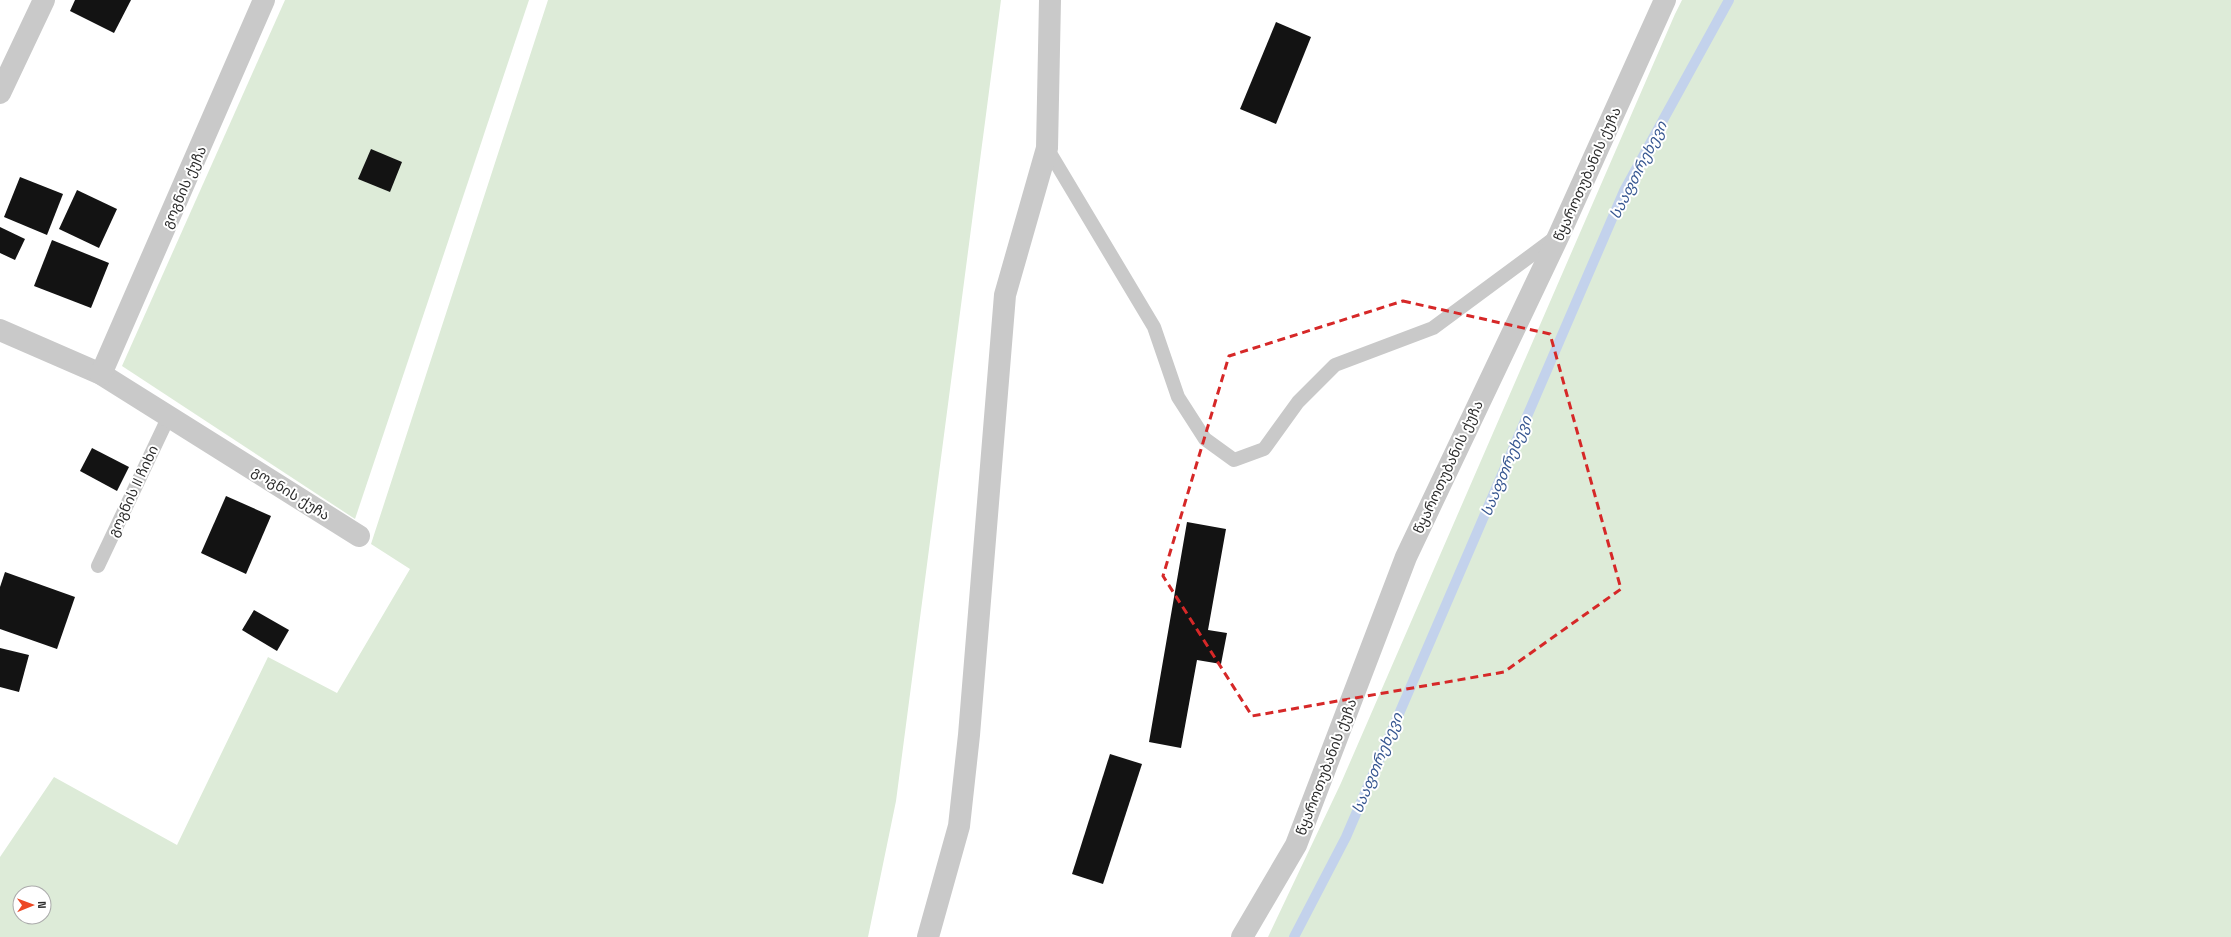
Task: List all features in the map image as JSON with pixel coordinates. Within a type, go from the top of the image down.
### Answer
[{"type":"street","points":[[0,93],[44,0]]},
{"type":"street","name":"გოგნის ქუჩა","points":[[101,374],[264,0]]},
{"type":"street","points":[[928,937],[959,826],[970,727],[1005,295],[1047,148],[1050,0]]},
{"type":"street","name":"წყაროთუბანის ქუჩა","points":[[1242,937],[1296,845],[1406,557],[1559,235],[1665,0]]},
{"type":"street","name":"გოგნის ქუჩა","points":[[0,330],[101,374],[359,536]]},
{"type":"lane","points":[[1047,148],[1154,327],[1178,397],[1205,438],[1234,460],[1264,449],[1298,402],[1335,365],[1433,328],[1559,235]]},
{"type":"lane","name":"გოგნის II ჩიხი","points":[[98,566],[169,416]]},
{"type":"highlighted area","points":[[1403,301],[1550,334],[1621,589],[1504,672],[1252,716],[1163,576],[1229,356]]},
{"type":"green space","points":[[285,0],[529,0],[355,519],[122,366]]},
{"type":"green space","points":[[548,0],[1001,0],[896,801],[868,937],[0,937],[0,857],[54,777],[177,845],[268,657],[337,693],[410,569],[371,544]]},
{"type":"green space","points":[[1682,0],[2231,0],[2231,937],[1268,937],[1341,783]]},
{"type":"building","points":[[75,0],[131,0],[114,33],[70,11]]},
{"type":"building","points":[[1276,22],[1311,37],[1276,124],[1240,109]]},
{"type":"building","points":[[371,149],[402,162],[390,192],[358,179]]},
{"type":"building","points":[[20,177],[63,194],[47,235],[4,217]]},
{"type":"building","points":[[77,190],[117,209],[99,248],[59,229]]},
{"type":"building","points":[[0,227],[25,239],[15,260],[0,253]]},
{"type":"building","points":[[52,240],[109,263],[91,308],[34,286]]},
{"type":"building","points":[[92,448],[129,467],[117,491],[80,471]]},
{"type":"building","points":[[226,496],[271,516],[246,574],[201,553]]},
{"type":"building","points":[[1187,522],[1226,529],[1208,630],[1227,633],[1221,664],[1197,660],[1181,748],[1149,742]]},
{"type":"building","points":[[5,572],[75,597],[57,649],[0,629],[0,587]]},
{"type":"building","points":[[254,610],[289,630],[277,651],[242,630]]},
{"type":"building","points":[[0,648],[29,655],[19,692],[0,687]]},
{"type":"building","points":[[1110,754],[1142,764],[1103,884],[1072,874]]},
{"type":"waterway","name":"სააფთრეხევი","points":[[1294,937],[1346,837],[1624,191],[1729,0]]}]
